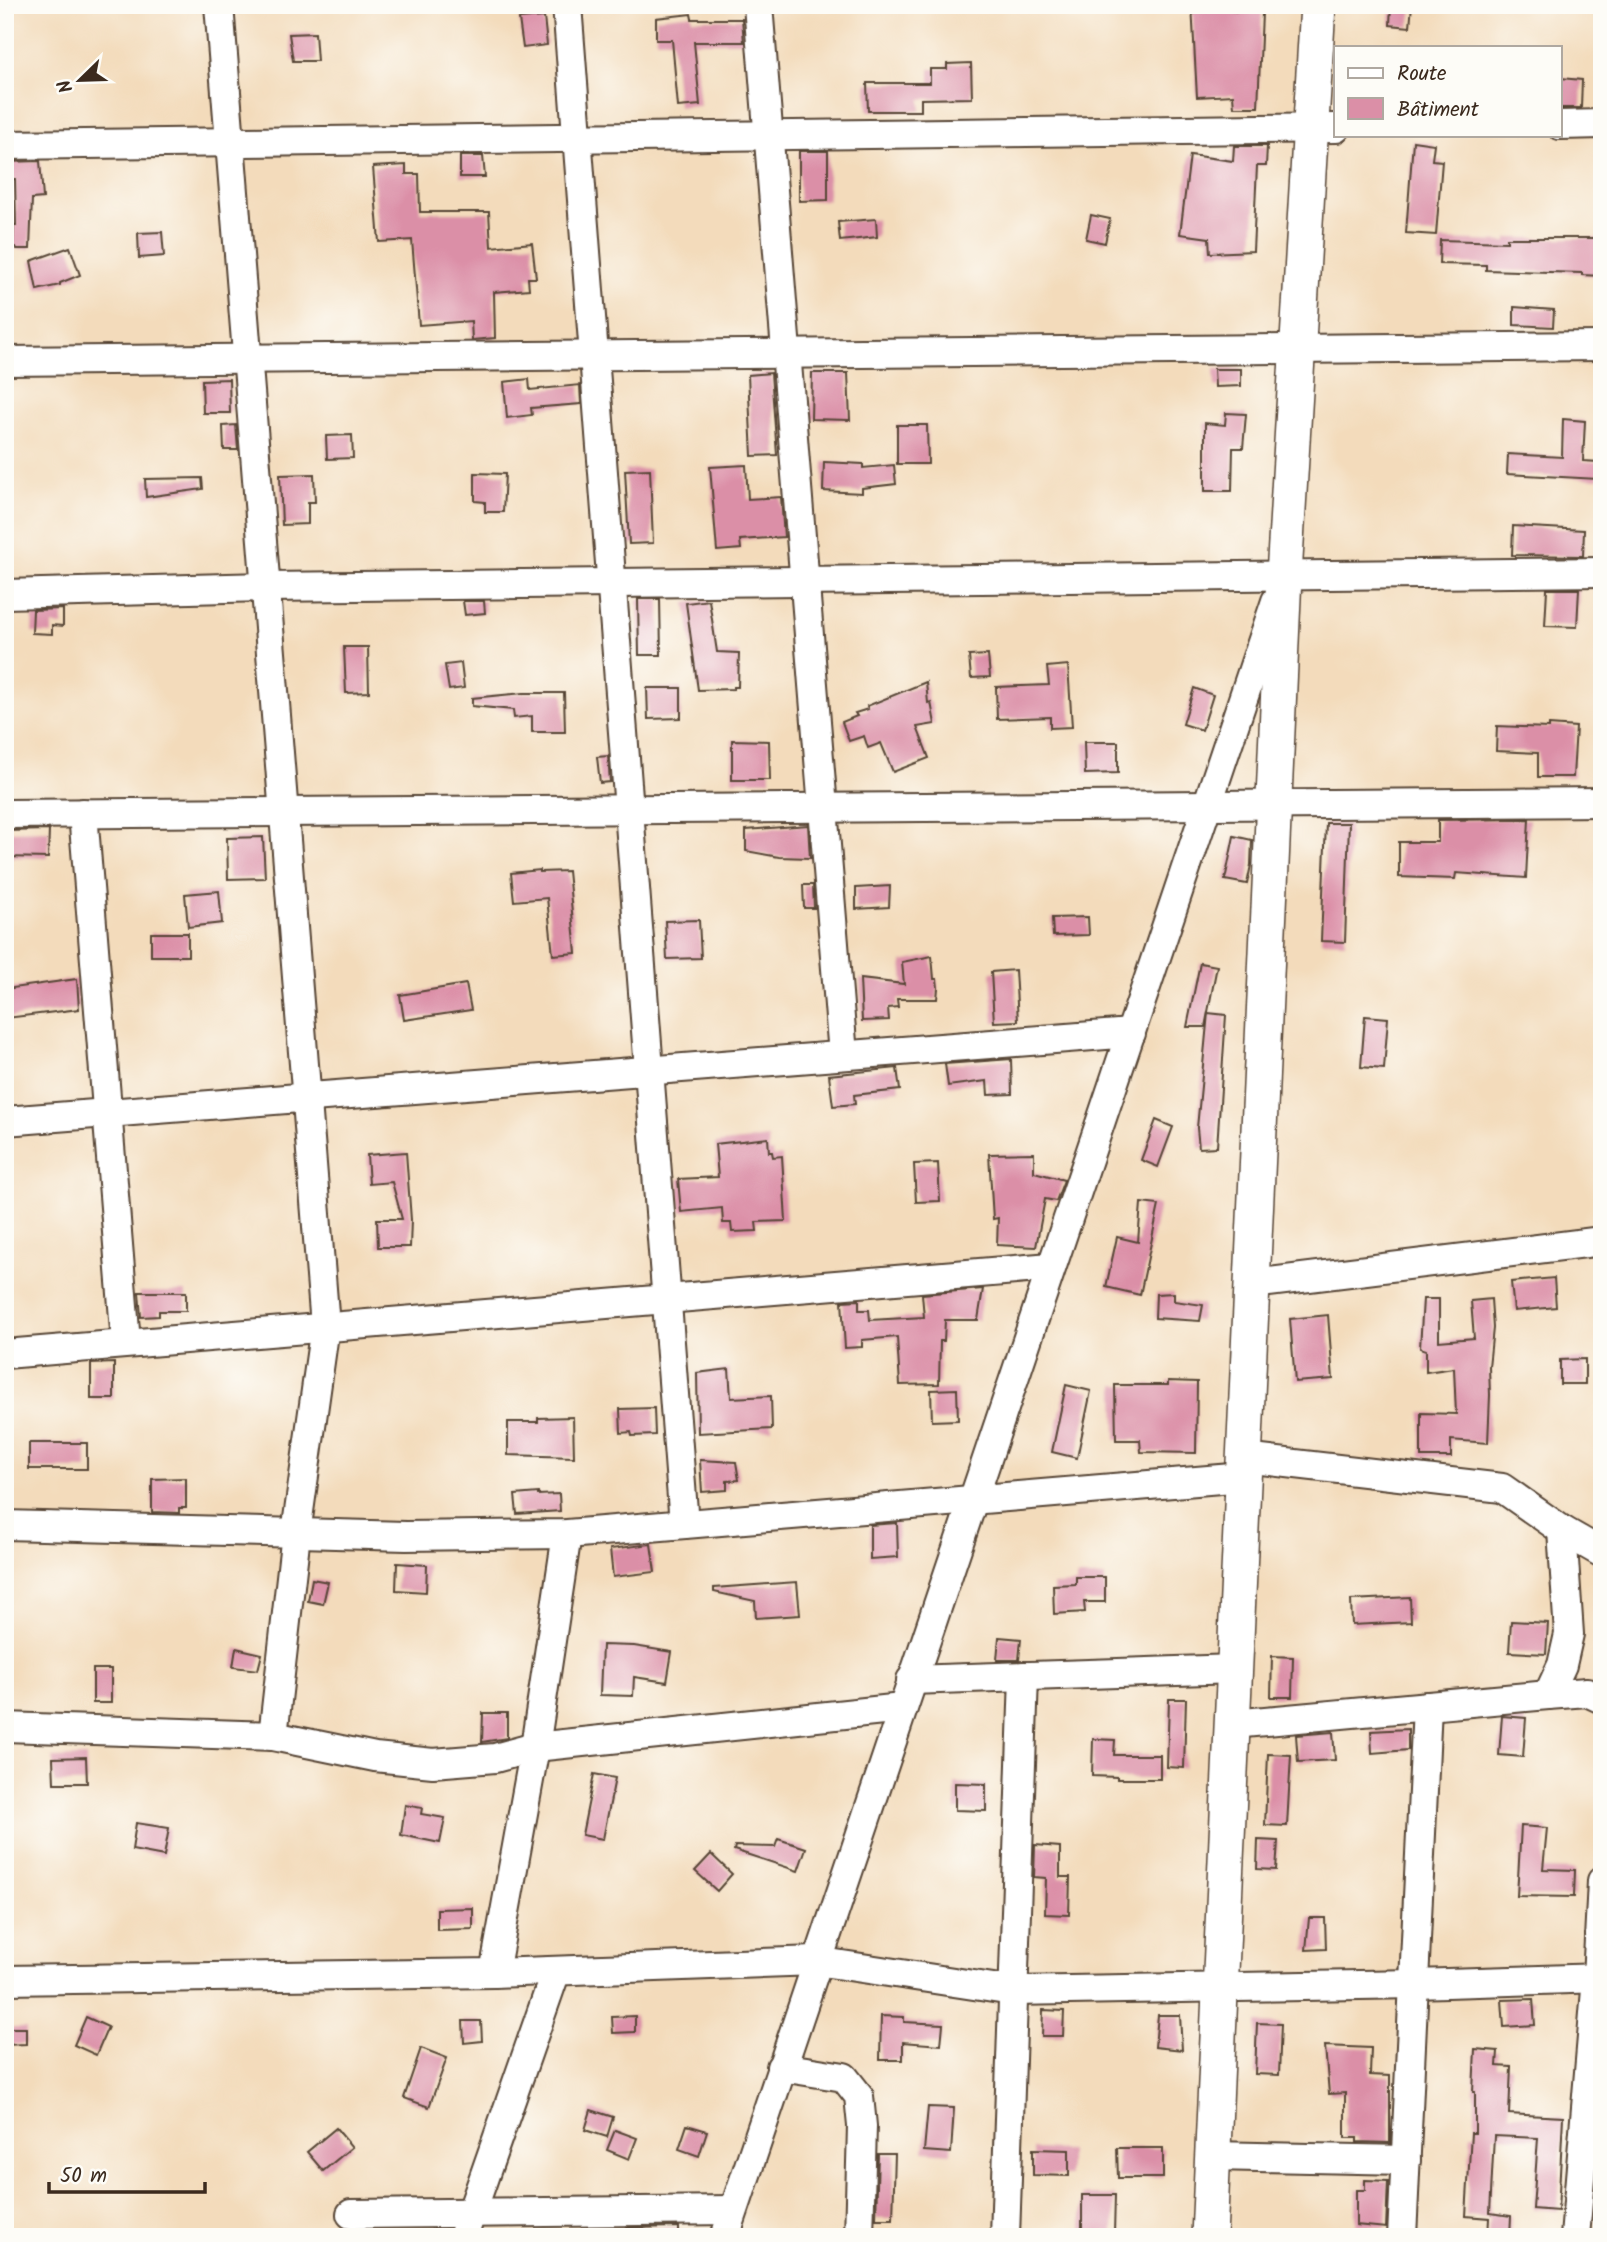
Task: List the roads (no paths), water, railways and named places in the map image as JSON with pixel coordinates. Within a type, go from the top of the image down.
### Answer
[{"type":"main road","points":[[1209,2237],[1284,576],[1297,349],[1323,128],[1318,5]]},
{"type":"street","points":[[219,5],[325,1326],[296,1533],[272,1736]]},
{"type":"street","points":[[567,5],[684,1524]]},
{"type":"street","points":[[758,5],[843,1055]]},
{"type":"street","points":[[1562,125],[1602,124]]},
{"type":"street","points":[[5,145],[1323,128]]},
{"type":"street","points":[[5,361],[1602,346]]},
{"type":"street","points":[[5,594],[265,587],[1602,572]]},
{"type":"street","points":[[351,2214],[467,2225],[729,2224],[1284,576]]},
{"type":"street","points":[[5,814],[1602,802]]},
{"type":"street","points":[[83,813],[125,1343]]},
{"type":"street","points":[[5,1121],[1130,1033]]},
{"type":"street","points":[[1252,1284],[1602,1241]]},
{"type":"street","points":[[5,1354],[1051,1267]]},
{"type":"street","points":[[5,1525],[406,1536],[566,1534],[973,1499],[1244,1468],[1502,1488],[1562,1530],[1602,1553]]},
{"type":"street","points":[[1548,1695],[1562,1665],[1569,1634],[1562,1530]]},
{"type":"street","points":[[494,1973],[535,1746],[566,1534]]},
{"type":"street","points":[[911,1681],[1235,1669]]},
{"type":"street","points":[[1005,2237],[1024,1676]]},
{"type":"street","points":[[1233,1724],[1548,1695],[1597,1693]]},
{"type":"street","points":[[1402,2237],[1427,1706]]},
{"type":"street","points":[[5,1727],[272,1736],[375,1757],[433,1763],[495,1758],[535,1746],[902,1708]]},
{"type":"street","points":[[1575,2237],[1600,1978],[1602,1881]]},
{"type":"street","points":[[5,1980],[494,1973],[816,1961],[1013,1991],[1600,1978]]},
{"type":"street","points":[[467,2225],[556,1971]]},
{"type":"street","points":[[781,2067],[844,2077],[859,2096],[862,2126],[859,2237]]},
{"type":"street","points":[[1213,2156],[1406,2160]]}]
